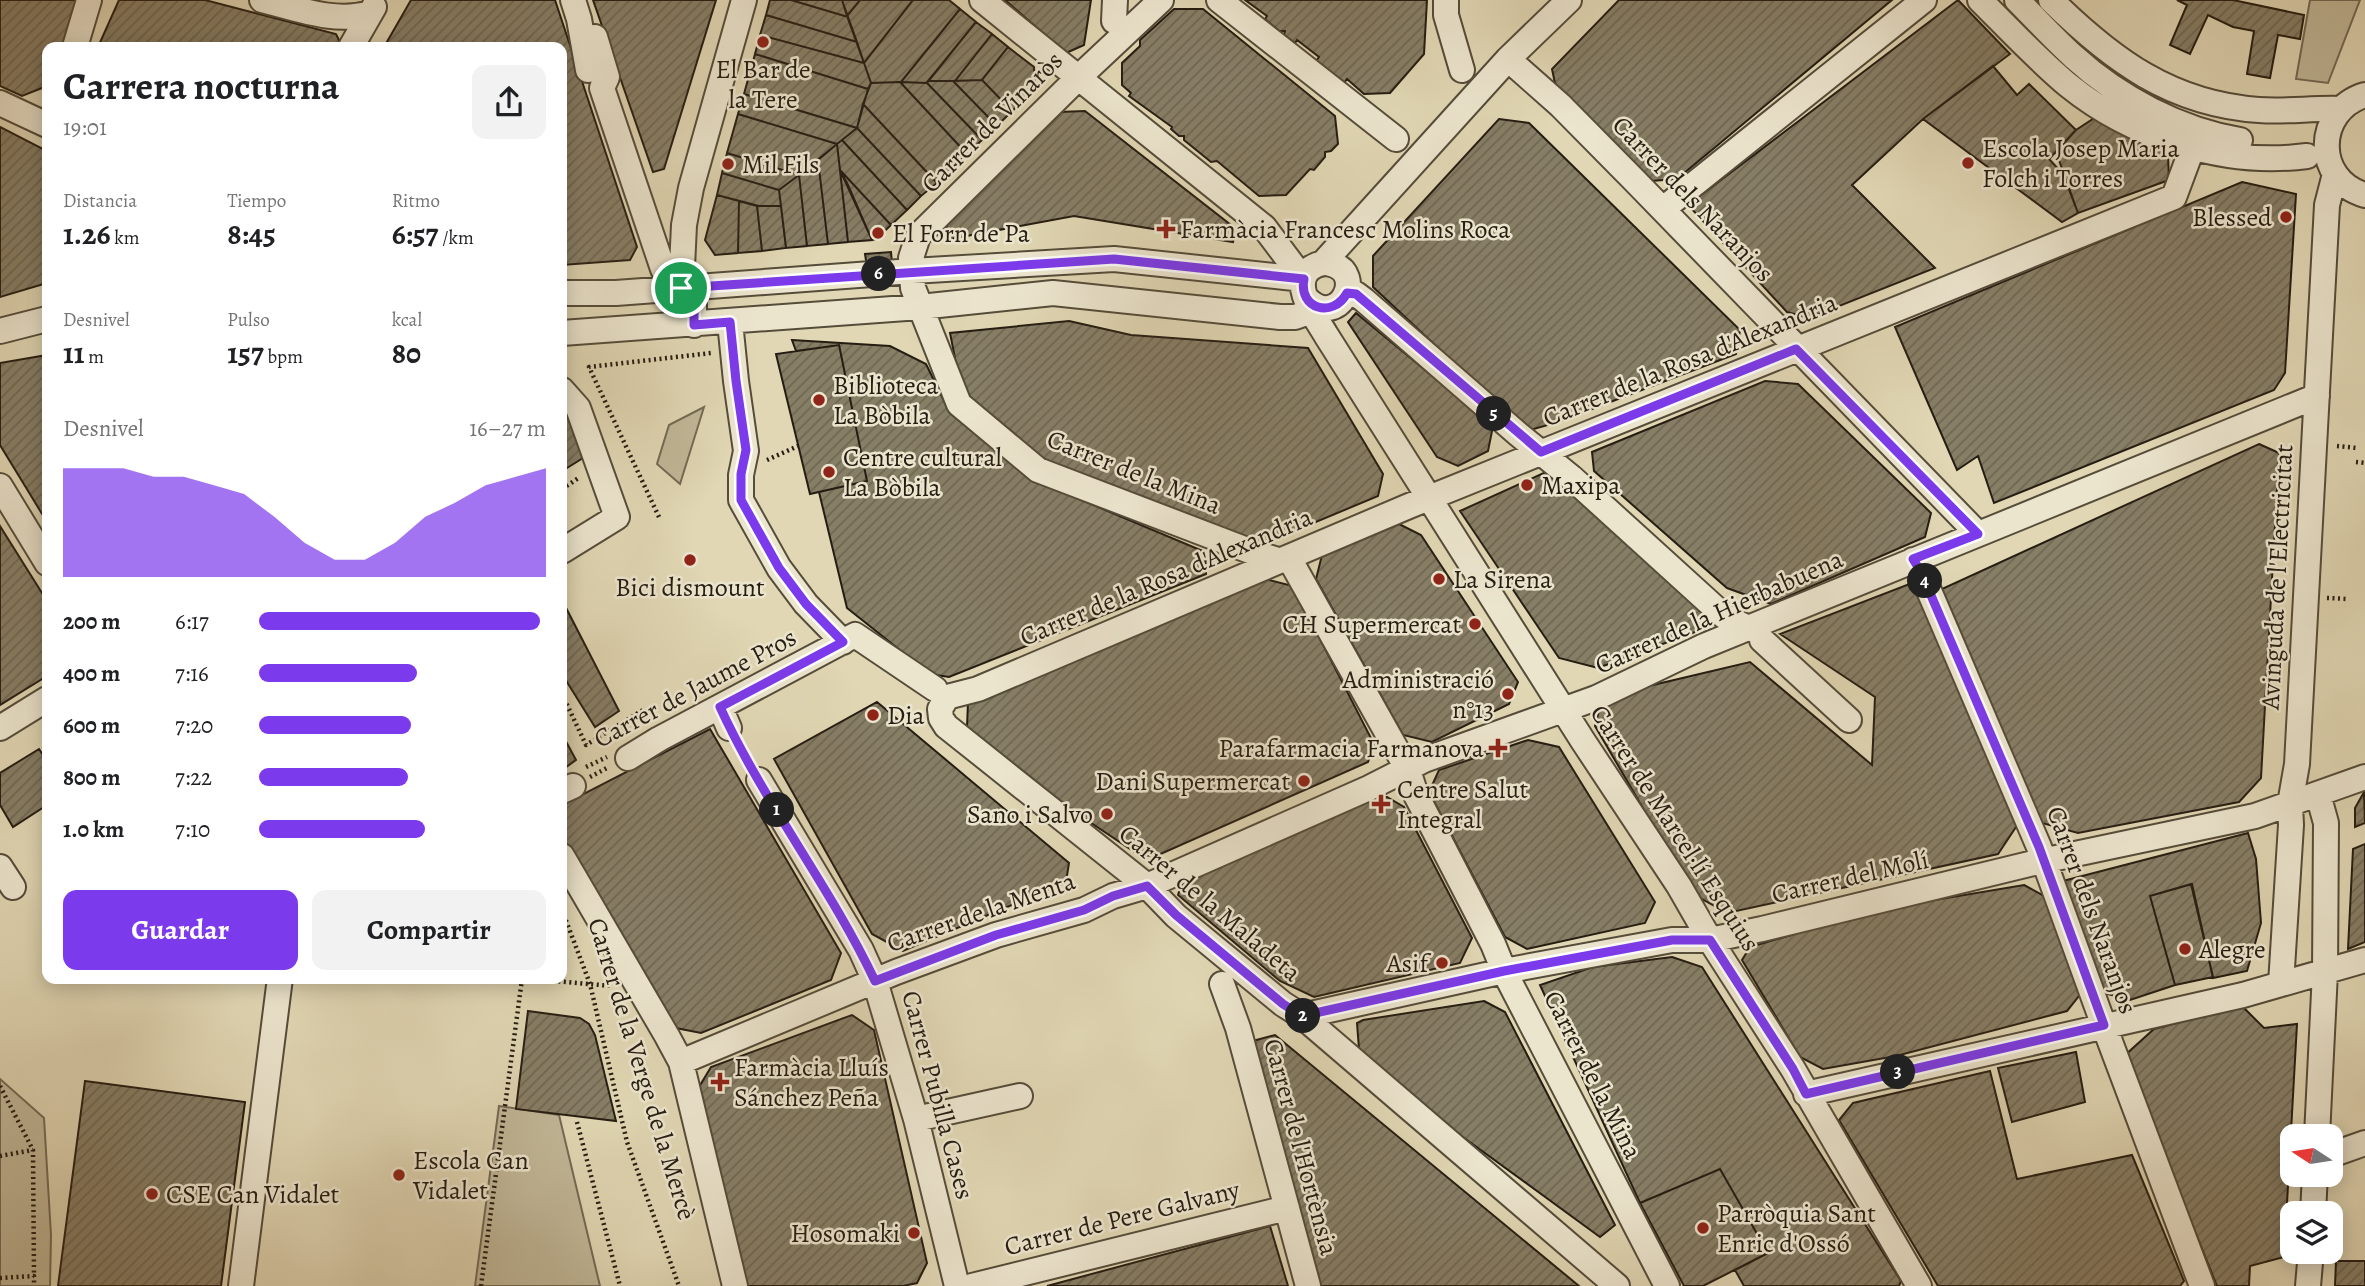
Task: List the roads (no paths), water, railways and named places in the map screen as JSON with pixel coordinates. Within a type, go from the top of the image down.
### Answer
[{"type":"street","points":[[76,42],[89,0]]},
{"type":"street","points":[[262,0],[327,16],[355,18],[374,7]]},
{"type":"street","points":[[681,288],[684,225],[691,188],[744,0]]},
{"type":"street","name":"Carrer de Marcel·lí Esquius","points":[[982,0],[1252,217],[1274,238],[1311,299],[1326,335],[1654,852],[1679,886],[1830,1131],[1919,1286]]},
{"type":"street","name":"Carrer de Vinaròs","points":[[920,307],[913,288],[911,258],[918,236],[1161,0]]},
{"type":"street","points":[[1219,0],[1396,139]]},
{"type":"street","points":[[1446,0],[1446,15],[1462,70]]},
{"type":"street","points":[[1323,263],[1508,58],[1569,0]]},
{"type":"street","points":[[1663,209],[1924,0]]},
{"type":"street","points":[[1980,0],[2046,66],[2092,103],[2133,125],[2221,153],[2323,163]]},
{"type":"street","points":[[2017,0],[2074,58],[2108,83],[2150,108],[2202,131],[2323,163],[2347,186],[2365,195]]},
{"type":"street","points":[[2051,0],[2080,29],[2116,58],[2150,79],[2192,97],[2256,110],[2356,95]]},
{"type":"street","points":[[354,42],[374,7]]},
{"type":"street","points":[[576,10],[588,69],[594,67],[590,39],[595,37],[607,78],[602,88],[663,269],[694,304],[694,325]]},
{"type":"street","name":"Carrer dels Naranjos","points":[[1508,58],[1560,105],[1663,209],[1978,534]]},
{"type":"street","name":"Avinguda de l'Electricitat","points":[[2281,984],[2290,804],[2297,764],[2327,205],[2323,163],[2330,124],[2356,95]]},
{"type":"street","points":[[0,103],[42,123]]},
{"type":"street","name":"Carrer de la Rosa d'Alexandria","points":[[941,693],[978,689],[1430,497],[2174,197],[2193,146]]},
{"type":"street","points":[[567,293],[650,290],[1114,259],[1311,299],[1328,309],[1338,305],[1347,293],[1348,285],[1343,272],[1330,263],[1313,267],[1311,299],[1295,317],[1053,293],[920,307],[567,333]]},
{"type":"street","points":[[650,290],[653,328]]},
{"type":"street","points":[[1347,293],[1356,294],[1364,300],[1571,477],[1724,616],[1756,634],[1849,720]]},
{"type":"street","name":"Carrer de la Mina","points":[[920,307],[959,404],[1038,470],[1255,554],[1285,559],[1408,770],[1416,795],[1493,944],[1504,971],[1667,1286]]},
{"type":"street","points":[[0,331],[42,320]]},
{"type":"street","points":[[730,322],[746,450],[741,474],[741,500],[779,568],[806,604],[849,639],[941,693]]},
{"type":"street","points":[[567,396],[578,408],[617,517],[567,548]]},
{"type":"street","name":"Carrer de la Hierbabuena","points":[[1147,886],[1408,770],[1424,760],[1596,698],[1704,646],[1756,634],[1913,559],[2317,396]]},
{"type":"street","points":[[0,486],[42,555]]},
{"type":"street","name":"Carrer dels Naranjos","points":[[1913,559],[1921,572],[2039,847],[2202,1286]]},
{"type":"street","name":"Carrer de Jaume Pros","points":[[624,755],[659,738],[725,718],[849,639]]},
{"type":"street","name":"Carrer de la Maladeta","points":[[941,693],[941,718],[946,726],[1147,886],[1197,933],[1283,1004],[1302,1016],[1617,1286]]},
{"type":"street","points":[[0,728],[42,702]]},
{"type":"street","name":"Carrer del Molí","points":[[1302,1016],[1504,971],[1672,940],[1710,940],[2042,861],[2255,816],[2365,777]]},
{"type":"street","name":"Carrer Pubilla Cases","points":[[759,780],[861,950],[875,981],[916,1119],[957,1286]]},
{"type":"street","points":[[2318,794],[2326,823],[2325,972],[2318,1124]]},
{"type":"street","name":"Carrer de la Verge de la Mercè","points":[[567,865],[681,1062],[735,1286]]},
{"type":"street","name":"Carrer de la Menta","points":[[681,1062],[875,981],[996,935],[1084,910],[1113,896],[1147,886]]},
{"type":"street","points":[[1806,1094],[2243,995],[2365,960]]},
{"type":"street","points":[[241,1286],[279,984]]},
{"type":"street","name":"Carrer de l'Hortènsia","points":[[1222,984],[1238,1028],[1308,1286]]},
{"type":"street","points":[[916,1119],[1020,1096]]},
{"type":"street","points":[[2343,1151],[2365,1143]]},
{"type":"street","name":"Carrer de Pere Galvany","points":[[972,1286],[1287,1208]]},
{"type":"street","points":[[2308,1286],[2310,1264]]},
{"type":"place","name":"El Bar de la Tere","points":[[763,42]]},
{"type":"place","name":"Escola Josep Maria Folch i Torres","points":[[1968,163]]},
{"type":"place","name":"Mil Fils","points":[[728,164]]},
{"type":"place","name":"Blessed","points":[[2286,217]]},
{"type":"place","name":"Farmàcia Francesc Molins Roca","points":[[1166,229]]},
{"type":"place","name":"El Forn de Pa","points":[[878,233]]},
{"type":"place","name":"Biblioteca La Bòbila","points":[[819,400]]},
{"type":"place","name":"Centre cultural La Bòbila","points":[[829,472]]},
{"type":"place","name":"Maxipa","points":[[1527,485]]},
{"type":"place","name":"Bici dismount","points":[[690,560]]},
{"type":"place","name":"La Sirena","points":[[1439,579]]},
{"type":"place","name":"CH Supermercat","points":[[1475,624]]},
{"type":"place","name":"Administració n°13","points":[[1508,694]]},
{"type":"place","name":"Dia","points":[[873,715]]},
{"type":"place","name":"Parafarmacia Farmanova","points":[[1498,748]]},
{"type":"place","name":"Dani Supermercat","points":[[1304,781]]},
{"type":"place","name":"Centre Salut Integral","points":[[1381,804]]},
{"type":"place","name":"Sano i Salvo","points":[[1107,814]]},
{"type":"place","name":"Alegre","points":[[2185,949]]},
{"type":"place","name":"Asif","points":[[1442,963]]},
{"type":"place","name":"Farmàcia Lluís Sánchez Peña","points":[[720,1082]]},
{"type":"place","name":"Escola Can Vidalet","points":[[399,1175]]},
{"type":"place","name":"CSE Can Vidalet","points":[[152,1194]]},
{"type":"place","name":"Parròquia Sant Enric d'Ossó","points":[[1703,1228]]},
{"type":"place","name":"Hosomaki","points":[[914,1233]]}]
